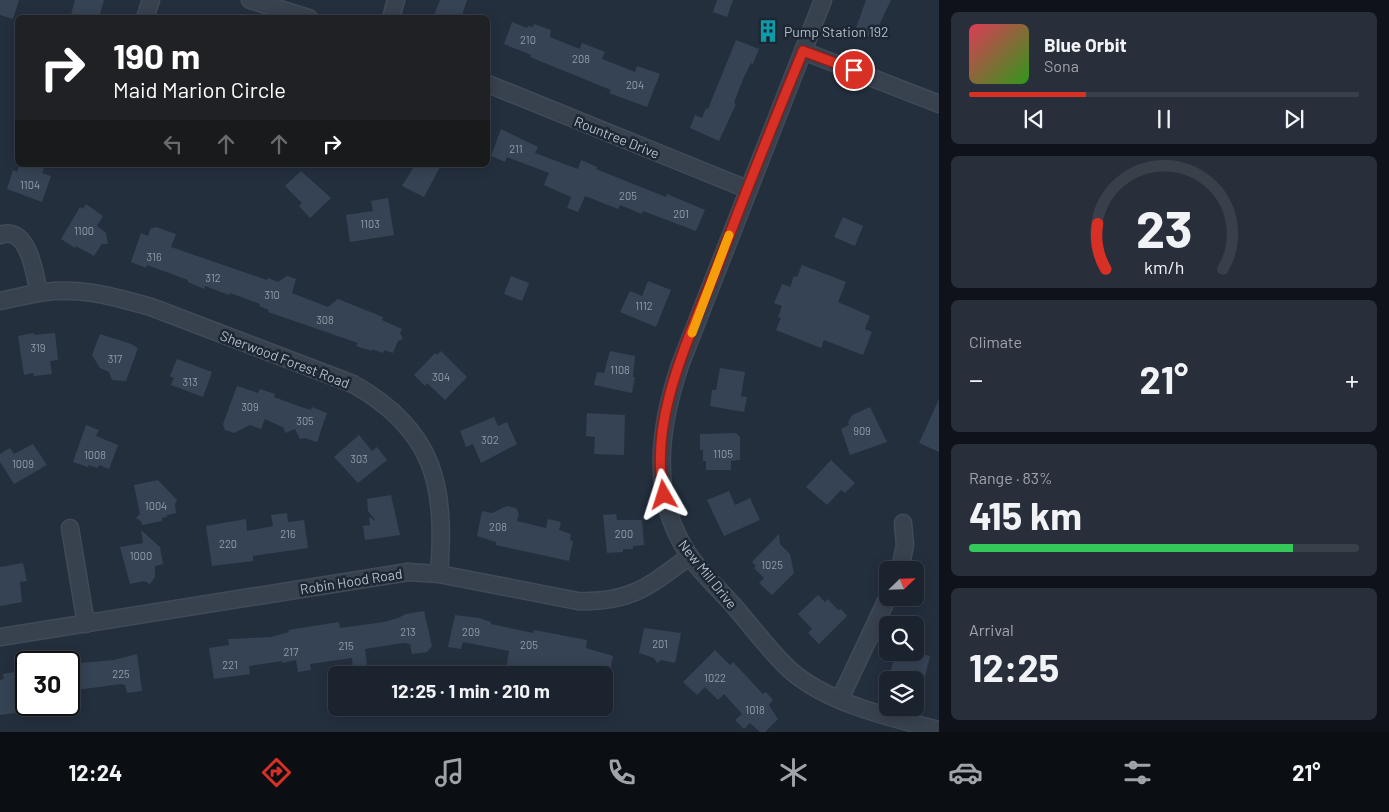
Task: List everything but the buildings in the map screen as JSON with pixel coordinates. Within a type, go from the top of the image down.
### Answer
[{"type":"street","points":[[146,15],[151,0]]},
{"type":"street","points":[[250,0],[299,15]]},
{"type":"street","points":[[392,15],[396,0]]},
{"type":"street","name":"New Mill Drive","points":[[823,0],[747,189],[680,365],[665,416],[661,444],[661,483],[675,533],[690,556],[789,669],[812,686],[840,699],[891,718],[939,730]]},
{"type":"street","points":[[803,51],[939,104]]},
{"type":"street","name":"Rountree Drive","points":[[490,85],[747,189]]},
{"type":"street","points":[[0,234],[12,235],[22,241],[29,251],[39,293]]},
{"type":"street","name":"Sherwood Forest Road","points":[[0,301],[39,293],[78,291],[95,293],[151,307],[353,384],[377,397],[398,416],[416,437],[429,461],[438,487],[442,531],[439,574]]},
{"type":"street","points":[[902,523],[905,545],[903,561]]},
{"type":"street","points":[[70,528],[86,624]]},
{"type":"street","name":"Robin Hood Road","points":[[0,637],[408,572],[439,574],[578,601],[598,602],[619,599],[640,591],[690,556]]},
{"type":"street","points":[[840,699],[884,606]]},
{"type":"slow traffic","points":[[692,333],[729,235]]},
{"type":"place","name":"Pump Station 192","points":[[768,31]]},
{"type":"route","points":[[664,495],[661,483],[661,444],[668,399],[747,189],[803,51],[854,70]]}]
